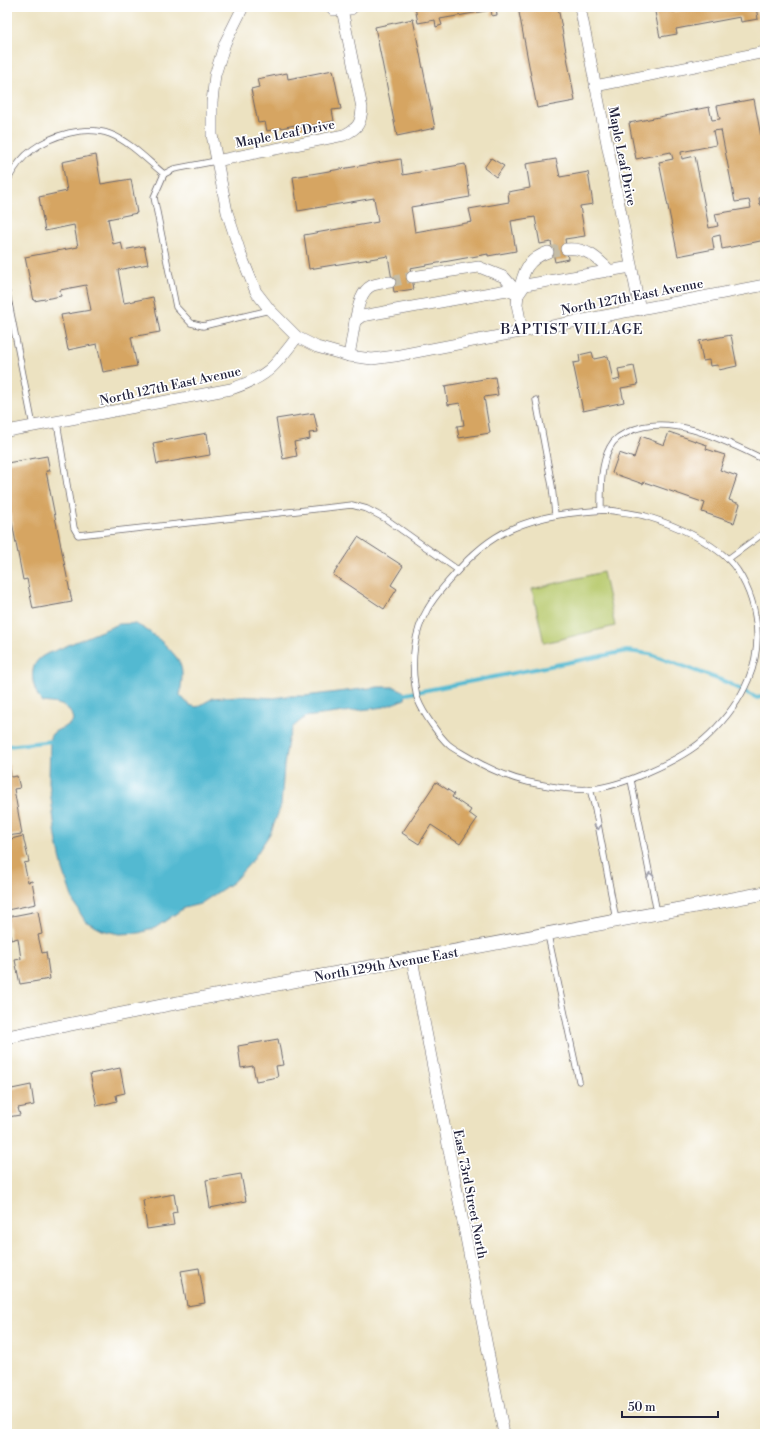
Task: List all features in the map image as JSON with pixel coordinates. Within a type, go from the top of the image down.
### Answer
[{"type":"street","points":[[243,7],[225,43],[215,75],[212,102],[212,135],[216,161],[227,212],[241,255],[256,292],[270,310],[297,336]]},
{"type":"street","name":"Maple Leaf Drive","points":[[216,161],[344,135],[354,130],[361,121],[362,108],[348,8],[334,10],[331,7]]},
{"type":"street","name":"Maple Leaf Drive","points":[[580,7],[640,310]]},
{"type":"street","points":[[595,86],[765,52]]},
{"type":"street","points":[[566,249],[577,248],[598,258],[610,271]]},
{"type":"street","points":[[522,331],[517,304],[524,270],[538,256],[548,252]]},
{"type":"street","points":[[412,278],[479,267],[504,277],[518,294]]},
{"type":"street","points":[[518,294],[525,285],[631,267]]},
{"type":"street","points":[[349,356],[358,306],[364,293],[371,286],[390,282]]},
{"type":"street","name":"North 127th East Avenue","points":[[7,431],[231,389],[247,384],[262,376],[275,366],[297,336],[317,347],[349,356],[372,359],[640,310],[765,285]]},
{"type":"street","points":[[355,320],[362,316],[506,290],[518,294]]},
{"type":"street","name":"North 129th Avenue East","points":[[7,1037],[173,1003],[548,935],[616,920],[765,894]]},
{"type":"street","name":"East 73rd Street North","points":[[412,959],[504,1434]]},
{"type":"lane","points":[[7,181],[12,171],[30,151],[47,140],[81,131],[97,131],[109,134],[122,140],[164,174]]},
{"type":"lane","points":[[216,161],[174,169],[164,174],[154,197],[176,307],[191,323],[203,326],[270,310]]},
{"type":"lane","points":[[7,293],[33,426]]},
{"type":"lane","points":[[536,400],[552,486],[555,514]]},
{"type":"lane","points":[[57,422],[74,528],[78,535],[352,505],[367,509],[386,519],[458,570]]},
{"type":"lane","points":[[601,510],[602,481],[605,459],[609,448],[616,438],[636,428],[649,426],[670,426],[691,430],[712,436],[765,460]]},
{"type":"lane","points":[[601,510],[643,516],[689,532],[728,559],[740,574],[751,598],[757,628],[757,647],[753,669],[737,703],[710,735],[668,763],[631,780],[610,786],[590,789],[561,787],[528,782],[504,776],[478,763],[449,745],[434,728],[418,700],[415,686],[413,670],[414,653],[419,629],[426,610],[438,592],[466,561],[490,542],[511,529],[555,514],[601,510]]},
{"type":"lane","points":[[728,559],[765,532]]},
{"type":"lane","points":[[631,780],[657,913]]},
{"type":"lane","points":[[590,789],[595,808],[616,920]]},
{"type":"lane","points":[[548,935],[578,1081]]},
{"type":"green space","points":[[603,572],[615,626],[544,643],[532,589]]},
{"type":"water","points":[[119,624],[135,624],[141,627],[154,635],[173,653],[180,664],[182,671],[180,695],[189,705],[197,707],[213,698],[239,696],[274,698],[305,696],[378,687],[394,687],[402,690],[406,694],[405,699],[384,707],[305,717],[293,727],[288,740],[284,766],[281,806],[271,832],[252,861],[233,882],[200,904],[184,908],[155,928],[139,933],[119,934],[102,930],[85,921],[74,903],[63,870],[56,837],[49,782],[50,737],[55,732],[71,723],[73,720],[69,710],[66,707],[58,704],[42,702],[34,687],[33,669],[39,659],[48,653]]},
{"type":"building","points":[[415,7],[500,8],[496,9],[497,15],[492,16],[491,10],[440,19],[442,25],[436,27],[435,20],[418,23]]},
{"type":"building","points":[[518,7],[558,7],[575,101],[537,108]]},
{"type":"building","points":[[654,7],[672,7],[673,12],[697,7],[756,7],[758,19],[741,22],[740,17],[676,29],[677,34],[660,37]]},
{"type":"building","points":[[413,19],[435,128],[397,136],[375,27]]},
{"type":"building","points":[[333,70],[341,109],[332,110],[334,121],[296,129],[295,125],[267,131],[265,122],[258,123],[251,89],[259,87],[257,79],[287,73],[288,79]]},
{"type":"building","points":[[754,99],[765,158],[765,197],[759,198],[760,205],[765,204],[765,240],[722,249],[720,235],[712,237],[714,249],[678,256],[659,162],[673,159],[671,152],[636,159],[629,123],[709,107],[712,120],[720,119],[717,106]],"holes":[[[721,130],[735,202],[749,200],[751,208],[715,214],[718,226],[709,228],[695,156],[682,159],[681,152],[716,145],[713,131]]]},
{"type":"building","points":[[96,155],[101,184],[131,179],[137,213],[108,219],[113,244],[121,242],[123,250],[144,246],[148,264],[118,270],[124,303],[153,297],[160,332],[131,337],[137,366],[103,372],[97,344],[68,350],[61,315],[91,310],[86,285],[60,290],[61,296],[34,301],[25,257],[78,247],[74,225],[45,231],[39,197],[67,191],[62,162]]},
{"type":"building","points":[[491,158],[504,166],[496,177],[484,168]]},
{"type":"building","points":[[401,159],[403,175],[465,164],[470,197],[411,207],[415,232],[472,222],[469,209],[509,202],[508,192],[530,188],[526,164],[556,159],[560,177],[588,172],[593,204],[580,206],[585,236],[565,239],[568,259],[555,262],[551,242],[540,244],[535,217],[511,221],[516,251],[488,256],[488,254],[410,268],[414,289],[394,292],[388,256],[309,269],[304,235],[378,222],[374,198],[298,211],[293,177]]},
{"type":"building","points":[[731,335],[737,366],[719,370],[718,365],[710,366],[709,360],[703,361],[699,341]]},
{"type":"building","points":[[592,352],[594,359],[608,356],[613,381],[620,379],[618,369],[634,366],[638,385],[621,388],[624,402],[583,411],[573,363],[580,362],[579,355]]},
{"type":"building","points":[[495,377],[498,395],[484,397],[490,433],[459,438],[457,426],[464,425],[460,403],[448,405],[445,386]]},
{"type":"building","points":[[314,413],[318,432],[309,433],[310,439],[294,442],[297,456],[283,459],[276,419]]},
{"type":"building","points":[[669,432],[707,445],[706,449],[725,455],[720,470],[737,476],[729,500],[740,504],[734,523],[702,512],[705,503],[644,482],[643,484],[612,473],[619,453],[634,458],[641,436],[664,445]]},
{"type":"building","points":[[207,433],[210,455],[157,464],[153,443]]},
{"type":"building","points":[[47,456],[50,471],[46,471],[72,602],[33,609],[27,579],[23,580],[7,496],[7,463]]},
{"type":"building","points":[[358,537],[403,566],[391,585],[397,589],[384,609],[333,575]]},
{"type":"building","points":[[9,765],[11,777],[17,776],[20,788],[14,789],[22,834],[7,836],[7,766]]},
{"type":"building","points":[[436,782],[454,794],[452,797],[471,810],[469,813],[477,819],[460,844],[431,825],[419,844],[402,833]]},
{"type":"building","points":[[23,836],[29,862],[24,863],[28,882],[32,881],[36,904],[7,910],[7,840]]},
{"type":"building","points":[[38,911],[42,934],[38,935],[42,953],[46,952],[50,979],[20,984],[15,960],[21,959],[18,938],[11,940],[7,917]]},
{"type":"building","points":[[278,1039],[283,1065],[276,1066],[278,1077],[256,1081],[253,1066],[241,1068],[238,1046]]},
{"type":"building","points":[[120,1068],[125,1093],[116,1095],[117,1101],[97,1106],[90,1074]]},
{"type":"building","points":[[31,1085],[34,1105],[18,1108],[20,1115],[8,1117],[7,1090]]},
{"type":"building","points":[[241,1174],[246,1201],[210,1208],[206,1180]]},
{"type":"building","points":[[174,1194],[177,1212],[172,1213],[174,1225],[147,1229],[143,1200]]},
{"type":"building","points":[[199,1268],[205,1303],[187,1306],[181,1271]]},
{"type":"waterway","points":[[401,695],[627,651],[650,654],[726,682],[757,698],[765,696]]},
{"type":"waterway","points":[[7,746],[53,741]]},
{"type":"tunnel","points":[[548,252],[566,249]]},
{"type":"tunnel","points":[[390,282],[412,277]]},
{"type":"district","name":"BAPTIST VILLAGE","points":[[572,329]]}]
